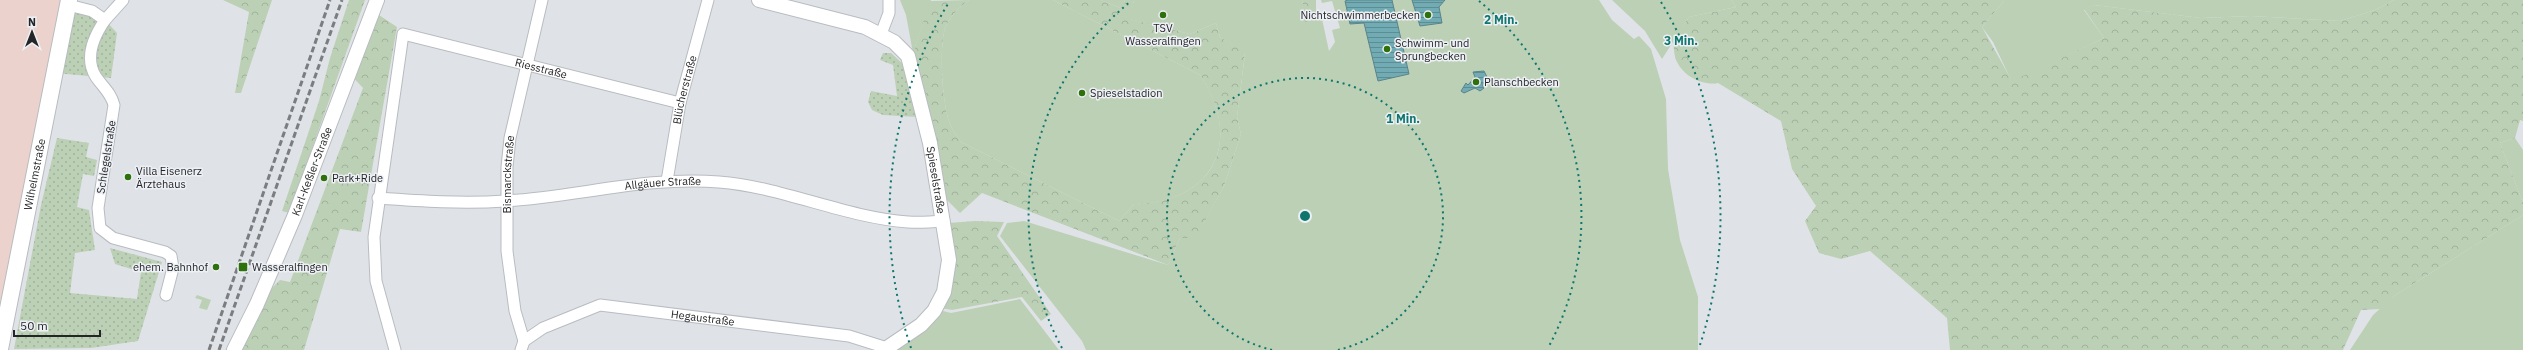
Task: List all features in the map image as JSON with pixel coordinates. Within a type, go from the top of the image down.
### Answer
[{"type":"main road","name":"Wilhelmstraße","points":[[0,349],[68,2]]},
{"type":"street","points":[[68,2],[92,11],[105,20],[123,0]]},
{"type":"street","name":"Karl-Keßler-Straße","points":[[236,345],[257,304],[287,234],[377,0]]},
{"type":"street","name":"Bismarckstraße","points":[[522,346],[515,311],[510,273],[506,201],[510,138],[542,0]]},
{"type":"street","name":"Blücherstraße","points":[[667,181],[680,102],[708,0]]},
{"type":"street","name":"Spieselstraße","points":[[759,0],[864,27],[881,34],[894,42],[908,56],[930,143],[950,260],[944,292],[934,311],[921,325],[886,349]]},
{"type":"street","points":[[881,34],[889,13],[889,0]]},
{"type":"street","name":"Schlegelstraße","points":[[105,20],[94,36],[91,46],[92,67],[96,77],[112,97],[114,105],[98,218],[100,228],[113,238],[165,252],[171,256],[173,268],[166,296]]},
{"type":"street","name":"Riesstraße","points":[[378,198],[403,34],[680,102]]},
{"type":"street","name":"Allgäuer Straße","points":[[378,198],[439,202],[506,201],[667,181],[726,183],[757,188],[882,218],[908,222],[944,221]]},
{"type":"street","points":[[378,198],[374,237],[376,281],[395,350]]},
{"type":"street","name":"Hegaustraße","points":[[522,346],[543,328],[600,305],[848,336],[886,349]]},
{"type":"shaded area","points":[[0,0],[62,0],[0,309]]},
{"type":"green space","points":[[223,0],[272,0],[241,93],[235,93],[249,12]]},
{"type":"green space","points":[[349,0],[365,0],[289,213],[282,211],[319,101],[330,58]]},
{"type":"green space","points":[[900,0],[931,0],[913,53],[906,15]]},
{"type":"green space","points":[[969,0],[1053,0],[1200,75],[1213,99],[1220,122],[1220,144],[1214,164],[1202,180],[1184,193],[1162,201],[1134,204],[1119,221],[961,142],[951,126],[947,112],[943,88],[942,48],[945,28],[949,20],[955,12]]},
{"type":"green space","points":[[969,0],[955,12],[949,20],[945,28],[942,48],[943,88],[947,112],[950,124],[961,142],[1119,221],[1134,204],[1162,201],[1184,193],[1202,180],[1214,164],[1220,145],[1220,123],[1213,99],[1200,75],[1053,0],[1101,0],[1123,9],[1125,0],[1134,0],[1130,19],[1190,34],[1216,23],[1220,37],[1245,53],[1237,117],[1241,134],[1224,186],[1196,238],[1180,238],[1168,265],[982,193],[960,213],[946,199],[913,53],[930,1]]},
{"type":"green space","points":[[1101,0],[1125,0],[1123,9]]},
{"type":"green space","points":[[1134,0],[1302,0],[1305,21],[1322,19],[1329,51],[1335,42],[1332,30],[1340,28],[1332,1],[1322,3],[1321,0],[1599,0],[1612,20],[1634,39],[1639,36],[1651,49],[1666,99],[1668,169],[1680,240],[1698,297],[1698,350],[1086,350],[1082,341],[1000,236],[1007,223],[1024,221],[1168,265],[1180,238],[1196,237],[1224,186],[1241,134],[1237,117],[1245,54],[1220,37],[1216,23],[1190,34],[1129,19]]},
{"type":"green space","points":[[1302,0],[1316,0],[1316,14],[1313,20],[1305,22]]},
{"type":"green space","points":[[1612,0],[1731,0],[1736,7],[1689,17],[1662,59],[1645,31]]},
{"type":"green space","points":[[1731,0],[2018,0],[2018,2],[2004,1],[1982,27],[2012,81],[2104,38],[2084,9],[2094,5],[2201,18],[2251,16],[2340,21],[2375,10],[2394,0],[2523,0],[2523,121],[2520,120],[2515,138],[2500,143],[2523,203],[2523,215],[2394,296],[2381,309],[2361,310],[2343,350],[1950,350],[1947,318],[1870,251],[1841,259],[1819,253],[1805,221],[1816,206],[1792,169],[1781,121],[1718,83],[1706,83],[1694,79],[1679,66],[1675,58],[1673,41],[1689,17],[1736,7]]},
{"type":"green space","points":[[2394,0],[2375,10],[2340,21],[2251,16],[2201,18],[2094,5],[2084,10],[2104,38],[2012,82],[1993,42],[1982,27],[2004,1]]},
{"type":"green space","points":[[69,7],[105,20],[117,33],[111,78],[55,73]]},
{"type":"green space","points":[[376,13],[397,27],[361,232],[340,229],[304,350],[238,350],[271,289],[280,280],[290,282],[363,88],[350,74]]},
{"type":"green space","points":[[883,53],[891,53],[905,66],[918,117],[883,115],[872,110],[868,102],[871,91],[897,96],[893,65],[880,60]]},
{"type":"green space","points":[[57,138],[89,143],[86,157],[97,160],[94,176],[83,174],[77,207],[89,210],[95,250],[75,253],[70,293],[137,299],[141,272],[115,264],[110,248],[162,262],[138,341],[91,348],[14,349],[41,205]]},
{"type":"green space","points":[[2515,138],[2523,150],[2523,203],[2500,143]]},
{"type":"green space","points":[[2523,215],[2523,350],[2350,350],[2373,315],[2394,296]]},
{"type":"green space","points":[[975,221],[1004,222],[997,236],[1051,314],[1041,321],[1022,297],[952,310],[942,308],[948,223]]},
{"type":"green space","points":[[197,295],[211,300],[207,310],[199,308],[202,300],[195,298]]},
{"type":"green space","points":[[1020,299],[1059,350],[888,350],[939,310],[951,313]]},
{"type":"water","name":"Schwimm- und Sprungbecken","points":[[1392,0],[1409,74],[1378,81],[1364,23],[1350,24],[1345,1]]},
{"type":"water","name":"Nichtschwimmerbecken","points":[[1412,0],[1445,0],[1439,7],[1442,23],[1420,26]]},
{"type":"water","name":"Planschbecken","points":[[1484,71],[1490,83],[1485,85],[1481,82],[1484,88],[1480,91],[1475,88],[1464,93],[1461,91],[1466,83],[1468,85],[1475,77],[1473,72]]},
{"type":"railway","points":[[209,350],[330,0]]},
{"type":"railway","points":[[219,350],[342,0]]},
{"type":"place","name":"TSV Wasseralfingen","points":[[1163,15]]},
{"type":"place","name":"Nichtschwimmerbecken","points":[[1428,15]]},
{"type":"place","name":"Schwimm- und Sprungbecken","points":[[1387,49]]},
{"type":"place","name":"Planschbecken","points":[[1476,82]]},
{"type":"place","name":"Spieselstadion","points":[[1082,93]]},
{"type":"place","name":"Villa Eisenerz Ärztehaus","points":[[128,177]]},
{"type":"place","name":"Park+Ride","points":[[324,178]]},
{"type":"place","name":"ehem. Bahnhof","points":[[216,267]]},
{"type":"place","name":"Wasseralfingen","points":[[243,267]]}]
